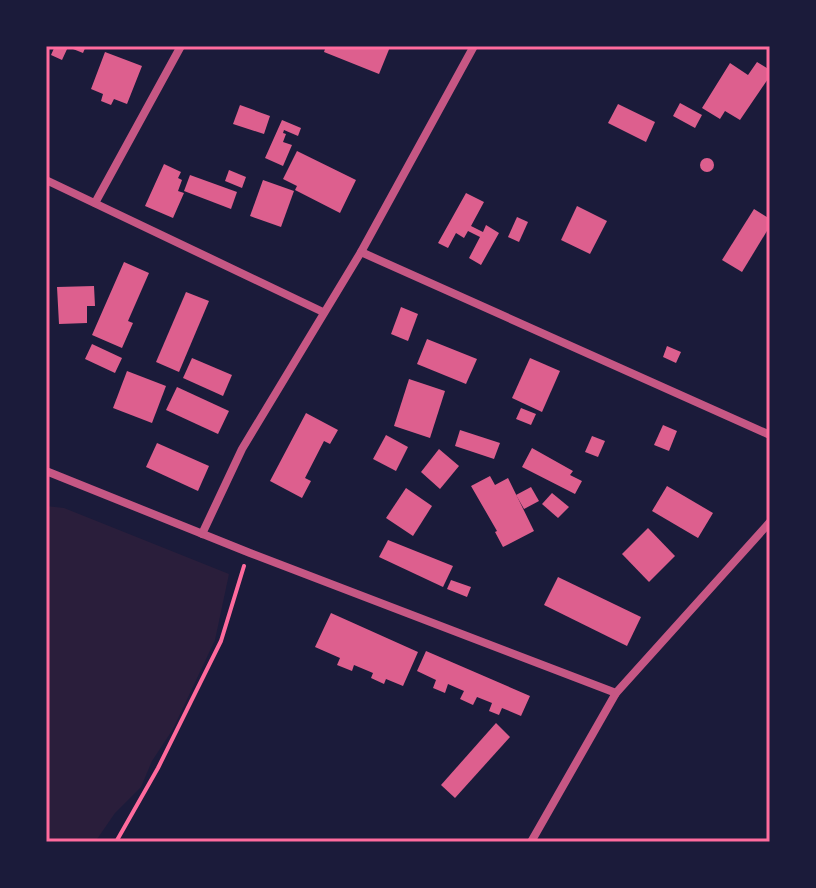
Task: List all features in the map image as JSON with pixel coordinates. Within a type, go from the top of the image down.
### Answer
[{"type":"street","points":[[95,203],[181,46]]},
{"type":"street","points":[[202,534],[242,449],[361,252],[474,46]]},
{"type":"street","points":[[46,180],[323,312]]},
{"type":"street","points":[[361,252],[770,435]]},
{"type":"street","points":[[46,471],[616,693]]},
{"type":"street","points":[[531,842],[616,693],[770,522]]},
{"type":"path","points":[[116,842],[158,768],[221,641],[240,575],[250,553]]},
{"type":"shaded area","points":[[46,506],[64,508],[229,574],[215,640],[173,729],[152,761],[141,787],[115,813],[95,842],[46,842]]},
{"type":"building","points":[[55,46],[86,46],[83,53],[68,47],[62,60],[51,55]]},
{"type":"building","points":[[326,46],[390,47],[379,74],[324,52]]},
{"type":"building","points":[[105,52],[142,66],[127,104],[114,99],[111,105],[101,101],[103,94],[91,89]]},
{"type":"building","points":[[757,62],[770,70],[770,76],[740,120],[725,111],[720,119],[702,108],[730,63],[748,75]]},
{"type":"building","points":[[680,103],[702,115],[695,128],[673,116]]},
{"type":"building","points":[[618,104],[655,122],[646,142],[608,123]]},
{"type":"building","points":[[240,105],[270,116],[264,134],[233,124]]},
{"type":"building","points":[[282,120],[301,128],[298,136],[284,130],[283,142],[292,145],[283,166],[265,158]]},
{"type":"building","points":[[297,151],[356,180],[340,213],[295,190],[297,186],[283,179]]},
{"type":"building","points":[[707,158],[714,165],[707,172],[700,165]]},
{"type":"building","points":[[164,164],[181,172],[178,191],[184,193],[173,218],[145,206]]},
{"type":"building","points":[[229,170],[246,177],[242,188],[225,181]]},
{"type":"building","points":[[190,175],[237,192],[231,209],[184,191]]},
{"type":"building","points":[[263,180],[294,191],[281,227],[250,216]]},
{"type":"building","points":[[466,193],[484,202],[471,226],[483,232],[486,225],[499,233],[481,265],[469,258],[480,237],[468,231],[464,238],[456,233],[448,248],[438,243]]},
{"type":"building","points":[[577,206],[607,221],[590,254],[561,240]]},
{"type":"building","points":[[754,209],[770,219],[770,226],[742,272],[722,260]]},
{"type":"building","points":[[517,217],[528,222],[519,242],[508,237]]},
{"type":"building","points":[[124,262],[149,273],[128,321],[133,323],[122,348],[92,335]]},
{"type":"building","points":[[94,286],[95,306],[87,306],[87,323],[59,324],[57,287]]},
{"type":"building","points":[[186,292],[209,301],[179,372],[156,362]]},
{"type":"building","points":[[401,307],[418,314],[408,341],[391,334]]},
{"type":"building","points":[[427,339],[477,359],[466,384],[417,364]]},
{"type":"building","points":[[92,344],[122,358],[115,373],[85,359]]},
{"type":"building","points":[[667,346],[681,352],[676,363],[663,357]]},
{"type":"building","points":[[192,358],[232,375],[223,396],[183,378]]},
{"type":"building","points":[[530,358],[560,371],[542,412],[512,398]]},
{"type":"building","points":[[127,371],[166,386],[152,423],[113,408]]},
{"type":"building","points":[[409,379],[445,391],[430,438],[394,426]]},
{"type":"building","points":[[177,387],[229,411],[218,434],[166,410]]},
{"type":"building","points":[[521,408],[536,414],[531,425],[516,419]]},
{"type":"building","points":[[306,413],[338,430],[330,444],[324,441],[305,478],[311,481],[302,498],[270,481]]},
{"type":"building","points":[[663,425],[677,431],[669,451],[654,445]]},
{"type":"building","points":[[460,430],[500,443],[494,459],[455,446]]},
{"type":"building","points":[[386,435],[408,447],[396,471],[373,459]]},
{"type":"building","points":[[592,436],[605,441],[598,457],[585,452]]},
{"type":"building","points":[[157,443],[209,466],[198,491],[146,467]]},
{"type":"building","points":[[532,448],[573,471],[570,475],[582,481],[575,494],[522,467]]},
{"type":"building","points":[[439,449],[459,466],[440,489],[421,472]]},
{"type":"building","points":[[490,476],[495,485],[508,478],[534,531],[503,547],[471,486]]},
{"type":"building","points":[[667,486],[713,513],[698,538],[652,511]]},
{"type":"building","points":[[531,487],[539,501],[524,509],[516,495]]},
{"type":"building","points":[[406,488],[432,506],[413,536],[386,518]]},
{"type":"building","points":[[552,493],[569,507],[558,518],[542,504]]},
{"type":"building","points":[[648,528],[675,556],[649,582],[622,554]]},
{"type":"building","points":[[388,540],[453,566],[443,587],[379,557]]},
{"type":"building","points":[[558,577],[641,617],[627,646],[544,605]]},
{"type":"building","points":[[451,580],[471,587],[467,597],[447,589]]},
{"type":"building","points":[[331,613],[418,652],[403,686],[386,679],[384,684],[371,678],[373,673],[354,665],[352,671],[337,665],[340,658],[315,647]]},
{"type":"building","points":[[426,651],[530,696],[521,716],[502,708],[499,715],[489,711],[492,703],[477,697],[473,705],[460,699],[464,691],[448,684],[445,693],[433,688],[436,680],[417,671]]},
{"type":"building","points":[[496,723],[510,737],[455,798],[441,785]]}]
